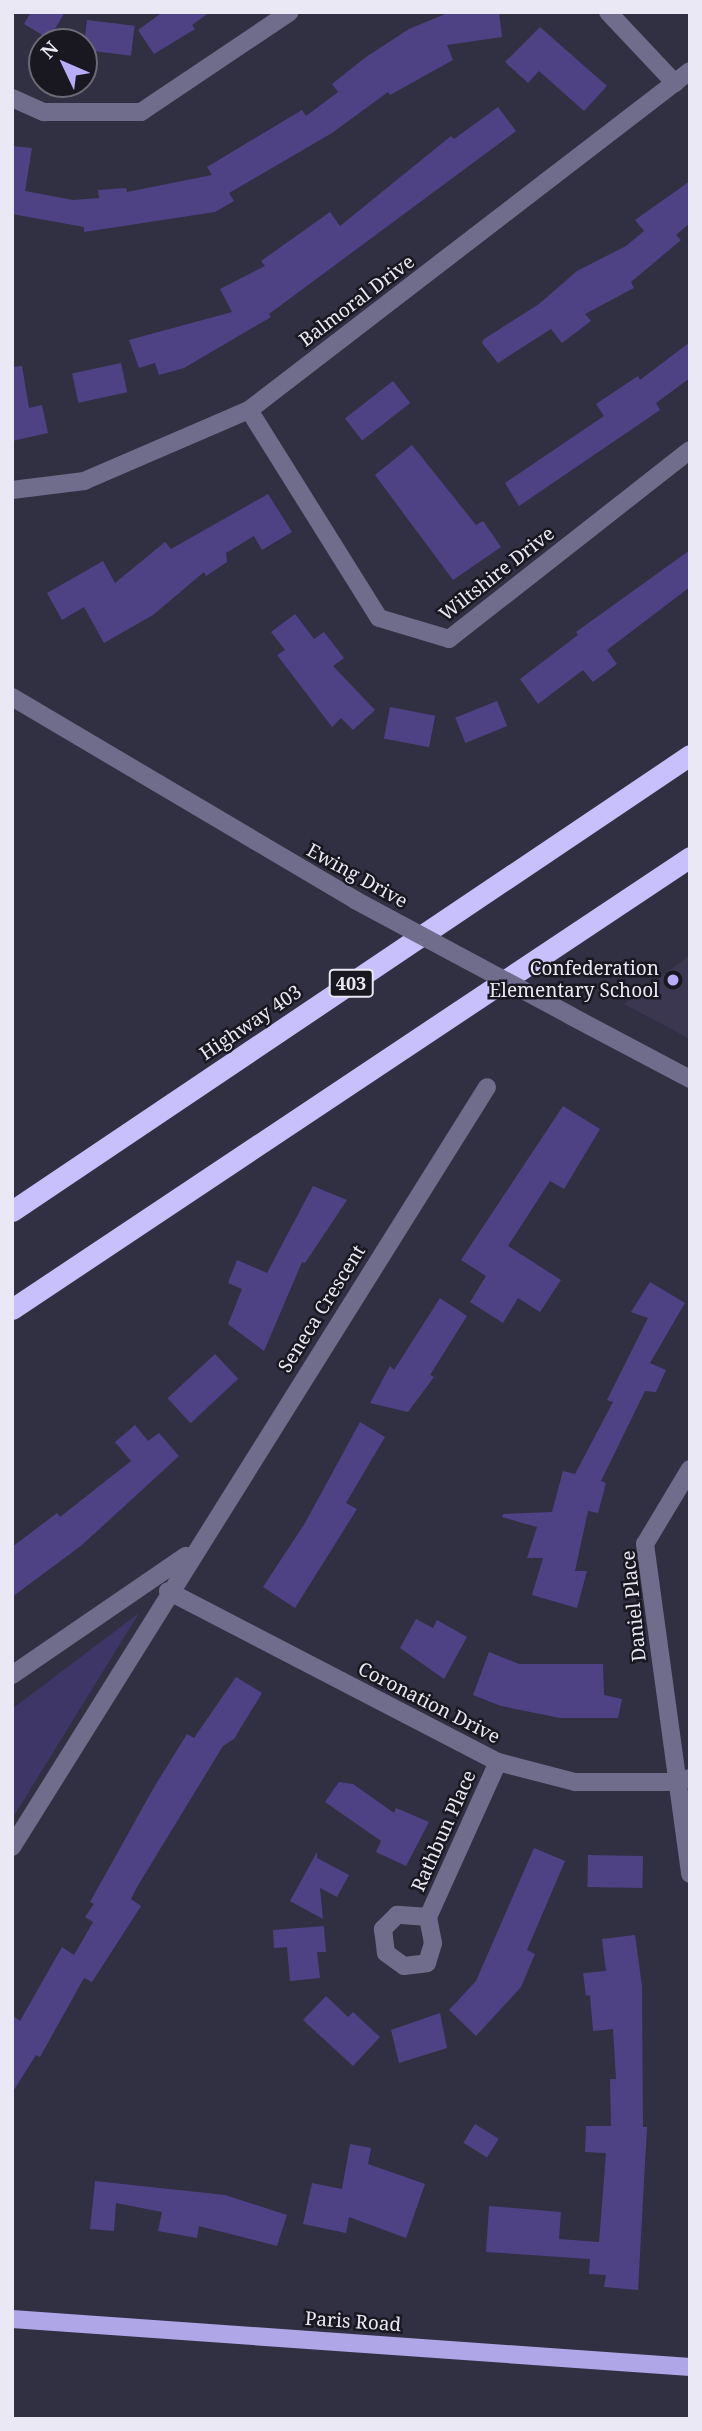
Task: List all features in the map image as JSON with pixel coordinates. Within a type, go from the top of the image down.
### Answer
[{"type":"highway","name":"Highway 403","points":[[12,1211],[690,755]]},
{"type":"highway","points":[[12,1309],[690,857]]},
{"type":"main road","name":"Paris Road","points":[[12,2319],[690,2367]]},
{"type":"street","points":[[12,97],[44,112],[141,112],[290,12]]},
{"type":"street","points":[[608,12],[676,83]]},
{"type":"street","name":"Balmoral Drive","points":[[12,490],[83,481],[249,410],[690,71]]},
{"type":"street","name":"Wiltshire Drive","points":[[249,410],[379,618],[449,639],[690,450]]},
{"type":"street","name":"Ewing Drive","points":[[12,697],[355,900],[690,1079]]},
{"type":"street","name":"Seneca Crescent","points":[[12,1847],[192,1553],[487,1087]]},
{"type":"street","name":"Daniel Place","points":[[690,1469],[645,1544],[683,1780],[690,1874]]},
{"type":"street","name":"Seneca Crescent","points":[[12,1675],[192,1553]]},
{"type":"street","name":"Coronation Drive","points":[[169,1591],[498,1762],[575,1782],[683,1780]]},
{"type":"street","name":"Rathbun Place","points":[[428,1917],[498,1762]]},
{"type":"shaded area","name":"Confederation Elementary School","points":[[690,955],[690,1039],[624,1004]]},
{"type":"shaded area","points":[[139,1613],[12,1819],[12,1709]]},
{"type":"building","points":[[31,12],[65,12],[56,28],[31,28],[24,24]]},
{"type":"building","points":[[163,12],[210,12],[192,25],[195,29],[154,54],[138,30]]},
{"type":"building","points":[[450,12],[499,12],[502,37],[447,45],[453,60],[390,95],[388,92],[332,133],[229,193],[234,201],[215,212],[84,232],[84,227],[12,214],[12,146],[32,148],[25,191],[73,200],[99,198],[98,190],[126,188],[127,192],[212,175],[207,167],[302,110],[306,116],[338,92],[332,84],[366,57],[409,29]]},
{"type":"building","points":[[87,20],[135,26],[131,56],[98,52],[98,28],[86,28]]},
{"type":"building","points":[[540,27],[607,86],[584,111],[539,71],[528,83],[505,62]]},
{"type":"building","points":[[498,107],[516,131],[269,314],[271,317],[184,368],[159,375],[155,363],[139,368],[129,340],[232,312],[220,289],[265,266],[261,261],[330,212],[340,226],[451,136],[454,139]]},
{"type":"building","points":[[690,181],[690,223],[676,235],[681,240],[631,282],[634,288],[585,314],[591,321],[562,343],[551,329],[498,363],[482,343],[484,339],[539,304],[577,271],[626,246],[644,231],[635,220]]},
{"type":"building","points":[[690,342],[690,378],[656,403],[660,410],[519,506],[505,483],[604,416],[596,404],[638,376],[640,380]]},
{"type":"building","points":[[121,363],[127,392],[78,403],[72,373]]},
{"type":"building","points":[[22,366],[29,408],[42,405],[48,433],[12,441],[12,367]]},
{"type":"building","points":[[393,381],[410,403],[362,441],[345,419]]},
{"type":"building","points":[[412,445],[476,525],[483,521],[501,547],[453,580],[375,475]]},
{"type":"building","points":[[268,494],[292,532],[262,550],[254,536],[226,553],[227,562],[206,576],[204,572],[153,615],[104,643],[84,607],[62,620],[47,593],[103,561],[115,583],[165,542],[171,549]]},
{"type":"building","points":[[690,550],[690,587],[607,650],[617,664],[593,682],[583,670],[538,704],[520,679],[578,635],[576,632]]},
{"type":"building","points":[[295,614],[314,639],[324,632],[344,658],[333,666],[375,710],[353,730],[341,718],[332,727],[277,655],[285,650],[271,632]]},
{"type":"building","points":[[497,701],[507,726],[465,743],[455,718]]},
{"type":"building","points":[[390,707],[435,716],[429,747],[384,738]]},
{"type":"building","points":[[563,1106],[600,1129],[564,1189],[550,1181],[508,1246],[561,1280],[540,1312],[518,1298],[503,1323],[470,1302],[486,1276],[461,1260]]},
{"type":"building","points":[[313,1186],[347,1200],[305,1263],[302,1262],[264,1351],[228,1324],[242,1289],[228,1283],[237,1260],[267,1273]]},
{"type":"building","points":[[650,1282],[685,1303],[650,1363],[666,1370],[656,1392],[645,1391],[601,1481],[606,1483],[598,1513],[588,1511],[575,1571],[587,1571],[577,1608],[532,1595],[543,1558],[527,1558],[537,1527],[502,1517],[503,1514],[552,1512],[563,1471],[575,1474],[613,1402],[607,1400],[648,1318],[631,1312]]},
{"type":"building","points":[[440,1298],[467,1316],[430,1375],[434,1377],[408,1412],[370,1403],[390,1366],[394,1370]]},
{"type":"building","points":[[215,1354],[238,1379],[191,1423],[167,1398]]},
{"type":"building","points":[[360,1422],[385,1437],[346,1503],[357,1509],[295,1608],[263,1587],[305,1523]]},
{"type":"building","points":[[135,1425],[148,1441],[159,1433],[179,1456],[82,1545],[12,1597],[12,1547],[57,1513],[60,1517],[131,1461],[115,1442]]},
{"type":"building","points":[[416,1619],[433,1628],[437,1620],[467,1637],[444,1679],[400,1648]]},
{"type":"building","points":[[489,1652],[519,1664],[603,1664],[604,1695],[622,1699],[618,1718],[560,1718],[501,1706],[473,1695]]},
{"type":"building","points":[[236,1677],[262,1693],[234,1739],[223,1746],[137,1887],[131,1899],[141,1906],[92,1982],[84,1978],[40,2057],[36,2055],[12,2093],[12,2015],[20,2021],[62,1947],[74,1955],[93,1922],[85,1917],[94,1904],[90,1902],[153,1789],[187,1734],[194,1738]]},
{"type":"building","points":[[339,1782],[353,1784],[394,1813],[396,1808],[429,1822],[406,1866],[376,1852],[381,1841],[325,1802]]},
{"type":"building","points":[[534,1848],[565,1861],[527,1950],[535,1954],[521,1987],[476,2036],[449,2010],[476,1981]]},
{"type":"building","points":[[317,1852],[317,1858],[349,1875],[337,1897],[320,1888],[323,1919],[290,1901]]},
{"type":"building","points":[[588,1855],[643,1856],[642,1888],[587,1887]]},
{"type":"building","points":[[324,1926],[326,1952],[317,1952],[320,1978],[290,1981],[287,1947],[274,1948],[273,1930]]},
{"type":"building","points":[[635,1935],[642,1986],[643,2127],[647,2127],[638,2290],[604,2287],[606,2275],[589,2274],[590,2259],[486,2252],[489,2206],[561,2212],[559,2239],[599,2242],[606,2153],[585,2152],[586,2126],[611,2126],[610,2079],[616,2079],[613,2029],[593,2031],[590,1995],[586,1996],[583,1973],[606,1971],[602,1939]]},
{"type":"building","points":[[326,1996],[348,2017],[353,2012],[380,2037],[353,2066],[303,2020]]},
{"type":"building","points":[[440,2013],[447,2048],[399,2063],[391,2030]]},
{"type":"building","points":[[475,2124],[499,2139],[487,2157],[463,2143]]},
{"type":"building","points":[[350,2144],[371,2148],[368,2164],[425,2184],[406,2238],[349,2217],[346,2233],[303,2224],[312,2183],[342,2189]]},
{"type":"building","points":[[95,2181],[225,2195],[287,2215],[277,2246],[199,2226],[197,2238],[158,2231],[162,2212],[116,2203],[114,2231],[90,2229]]},
{"type":"place","name":"Confederation Elementary School","points":[[673,980]]}]
